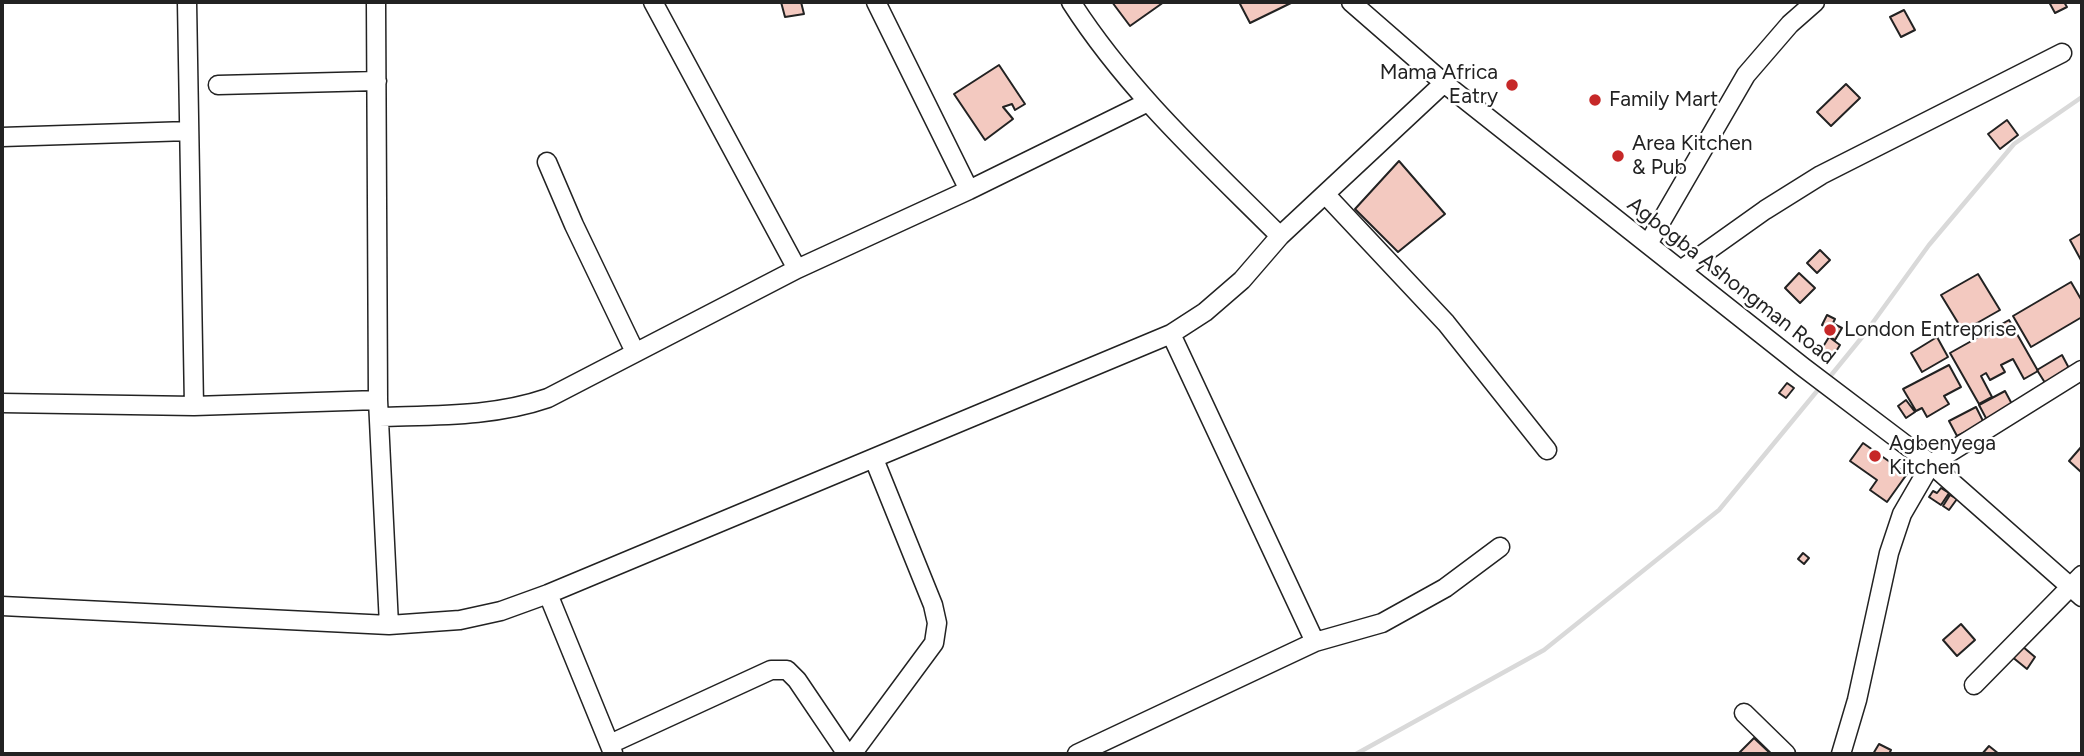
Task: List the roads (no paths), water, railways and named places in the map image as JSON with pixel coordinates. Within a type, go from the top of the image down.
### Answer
[{"type":"street","points":[[187,2],[194,406]]},
{"type":"street","points":[[376,2],[378,408],[389,625]]},
{"type":"street","points":[[653,2],[797,269]]},
{"type":"street","points":[[876,2],[969,190]]},
{"type":"street","points":[[1070,2],[1091,35],[1146,103],[1280,236]]},
{"type":"street","name":"Agbogba Ashongman Road","points":[[1351,2],[1444,83],[1803,367],[1931,464],[2079,587]]},
{"type":"street","points":[[1647,244],[1746,75],[1790,24],[1815,2]]},
{"type":"street","points":[[1682,269],[1821,174],[2062,52]]},
{"type":"street","points":[[218,85],[377,81]]},
{"type":"street","points":[[2,606],[389,625],[460,620],[501,611],[548,594],[1171,334],[1205,312],[1242,280],[1280,236],[1444,83]]},
{"type":"street","points":[[2,403],[378,408],[489,413],[520,407],[548,398],[797,269],[969,190],[1146,103]]},
{"type":"street","points":[[2,137],[189,131]]},
{"type":"street","points":[[547,162],[635,352]]},
{"type":"street","points":[[1326,195],[1446,323],[1547,450]]},
{"type":"street","points":[[1171,334],[1315,642]]},
{"type":"street","points":[[1841,754],[1857,701],[1889,553],[1902,514],[1931,464],[2082,370]]},
{"type":"street","points":[[548,594],[611,749],[771,670],[787,670],[850,754],[934,643],[937,623],[933,605],[874,459]]},
{"type":"street","points":[[1077,754],[1315,642],[1382,623],[1445,588],[1500,547]]},
{"type":"street","points":[[1974,685],[2079,587]]},
{"type":"street","points":[[1744,713],[1786,754]]},
{"type":"waterway","points":[[1828,379],[1929,245],[2014,144],[2082,97]]},
{"type":"waterway","points":[[1356,754],[1544,650],[1719,510],[1822,385]]},
{"type":"place","name":"Mama Africa Eatry","points":[[1512,85]]},
{"type":"place","name":"Family Mart","points":[[1595,100]]},
{"type":"place","name":"Area Kitchen & Pub","points":[[1618,156]]},
{"type":"place","name":"London Entreprise","points":[[1830,330]]},
{"type":"place","name":"Agbenyega Kitchen","points":[[1875,456]]}]
